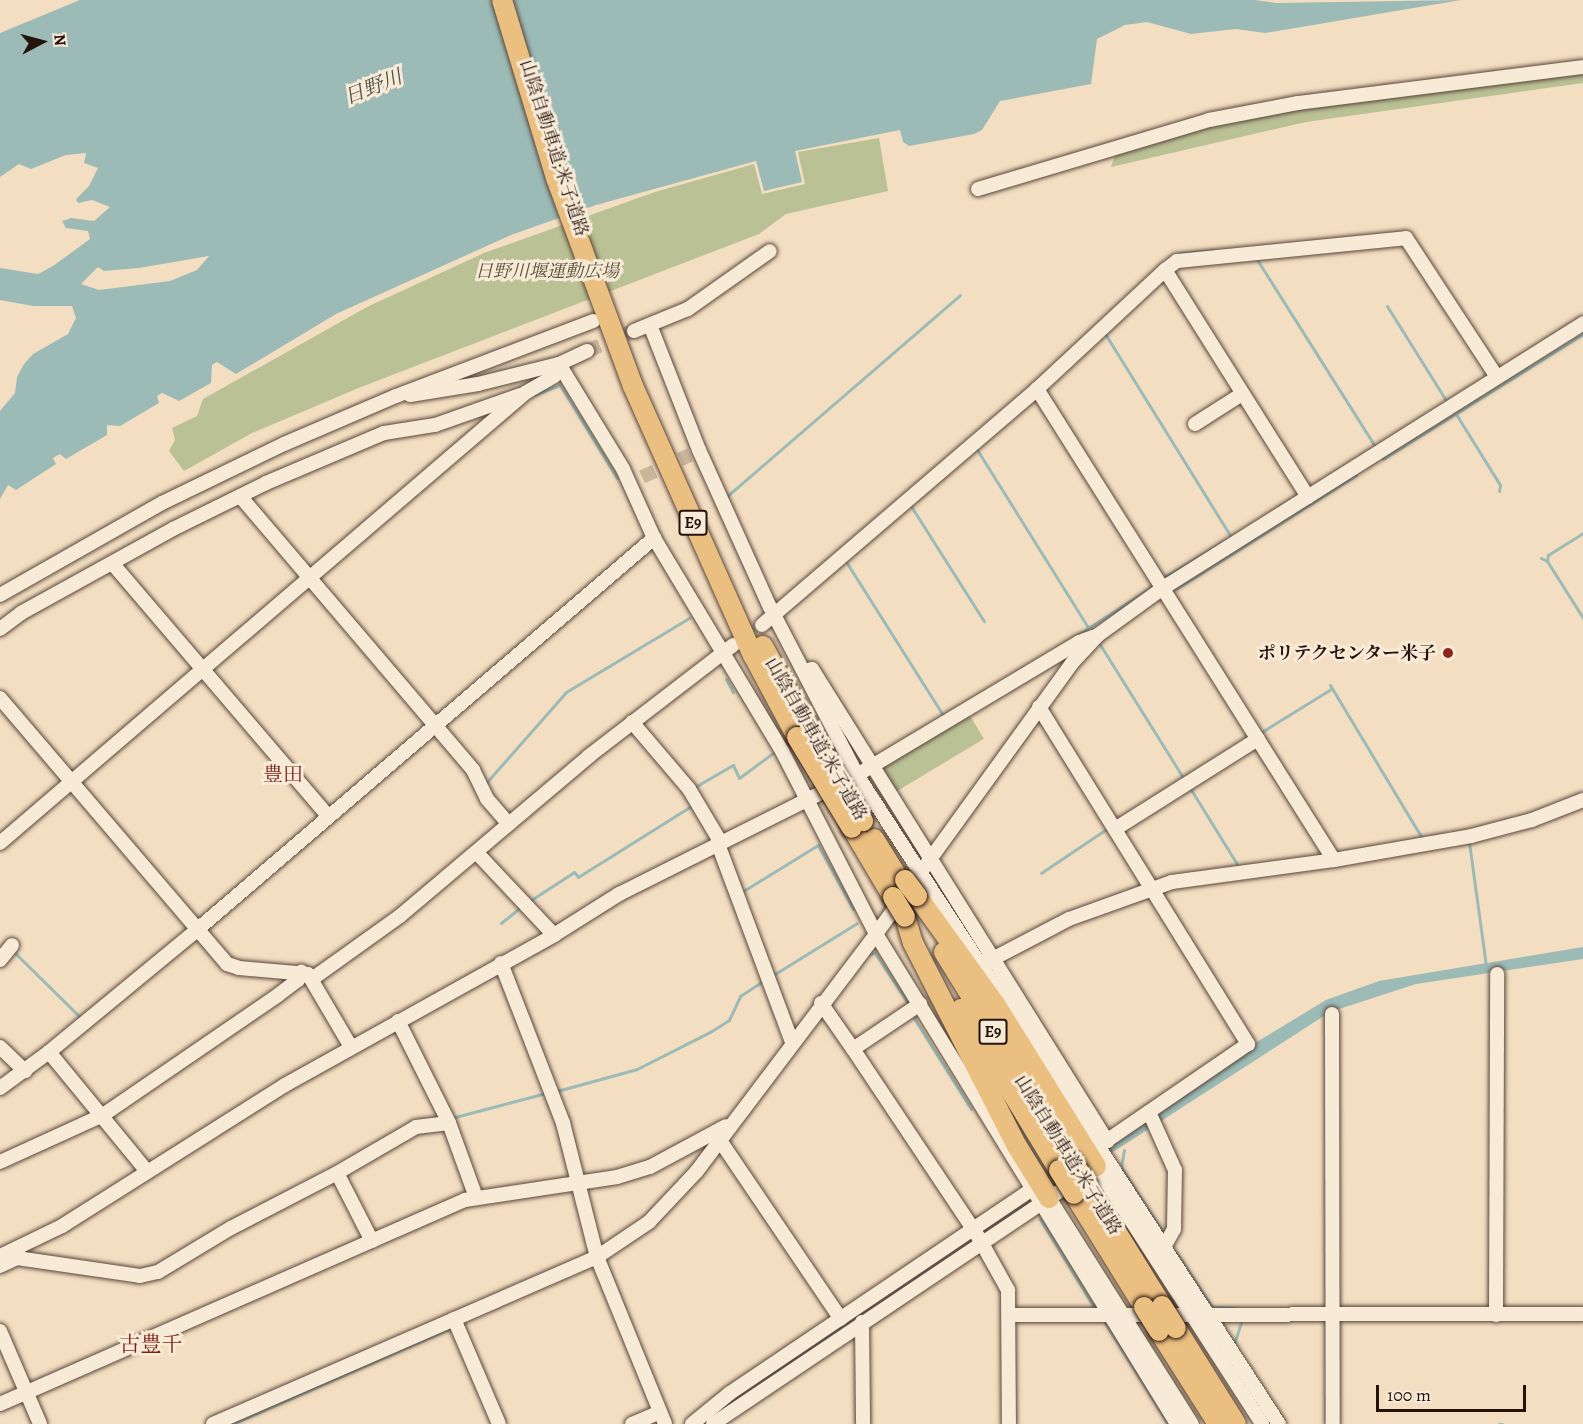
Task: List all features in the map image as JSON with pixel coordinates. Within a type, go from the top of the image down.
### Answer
[{"type":"highway","name":"山陰自動車道;米子道路","points":[[502,0],[546,145],[600,309],[716,575],[803,734],[863,829],[914,882],[1066,1166],[1167,1329],[1236,1424]]},
{"type":"highway","name":"山陰自動車道;米子道路","points":[[508,0],[600,309]]},
{"type":"highway","points":[[914,882],[995,1004],[1102,1153]]},
{"type":"highway","points":[[914,882],[913,943],[1044,1201]]},
{"type":"highway","name":"山陰自動車道;米子道路","points":[[1167,1329],[1218,1424]]},
{"type":"street","points":[[978,189],[1209,120],[1298,103],[1583,67]]},
{"type":"street","points":[[762,625],[772,611],[1037,389],[1165,270],[1186,258],[1406,238],[1497,377]]},
{"type":"street","points":[[634,332],[688,309],[770,251]]},
{"type":"street","points":[[1165,270],[1308,497]]},
{"type":"street","points":[[0,595],[162,503],[396,396],[600,309]]},
{"type":"street","points":[[213,1424],[597,1257],[667,1206],[876,934],[1039,707],[1098,635],[1163,588],[1583,324]]},
{"type":"street","points":[[650,325],[695,453],[772,611],[914,882],[988,960],[1102,1153],[1194,1316],[1262,1424]]},
{"type":"street","points":[[396,396],[478,384],[559,364],[587,351]]},
{"type":"street","points":[[0,843],[525,393],[554,376],[559,364]]},
{"type":"street","points":[[559,364],[635,480],[654,538],[809,801],[876,934],[1029,1191],[1044,1201],[1118,1317],[1192,1424]]},
{"type":"street","points":[[1037,389],[1334,860]]},
{"type":"street","points":[[0,629],[21,613],[240,496],[387,432],[435,425],[525,393]]},
{"type":"street","points":[[1195,424],[1242,394]]},
{"type":"street","points":[[240,496],[473,770],[488,799],[507,822]]},
{"type":"street","points":[[0,1088],[49,1052],[198,929],[654,538]]},
{"type":"street","points":[[112,563],[328,816]]},
{"type":"street","points":[[0,1256],[62,1226],[146,1170],[351,1047],[554,935],[657,873],[809,801],[873,766],[1079,642],[1098,635]]},
{"type":"street","points":[[0,1162],[103,1115],[298,980],[400,916],[477,853],[507,822],[733,645]]},
{"type":"street","points":[[804,672],[812,669],[873,766],[914,882]]},
{"type":"street","points":[[0,698],[230,966],[307,975]]},
{"type":"street","points":[[692,1424],[730,1393],[841,1319],[977,1235],[1044,1201],[1149,1112],[1248,1044],[1039,707]]},
{"type":"street","points":[[632,722],[689,789],[720,843],[792,1042]]},
{"type":"street","points":[[1115,829],[1258,739]]},
{"type":"street","points":[[988,960],[1069,919],[1155,891],[1184,879],[1334,860],[1471,836],[1532,819],[1583,800]]},
{"type":"street","points":[[477,853],[554,935]]},
{"type":"street","points":[[0,960],[12,945]]},
{"type":"street","points":[[501,963],[563,1123],[597,1257],[662,1418],[632,1424]]},
{"type":"street","points":[[1496,1315],[1497,974]]},
{"type":"street","points":[[307,975],[351,1047]]},
{"type":"street","points":[[821,1003],[977,1235],[1008,1290],[1010,1315],[1009,1424]]},
{"type":"street","points":[[853,1049],[920,1005]]},
{"type":"street","points":[[1332,1014],[1333,1424]]},
{"type":"street","points":[[398,1021],[449,1123],[476,1197]]},
{"type":"street","points":[[0,1047],[25,1071]]},
{"type":"street","points":[[49,1052],[146,1170]]},
{"type":"street","points":[[1149,1112],[1175,1170],[1174,1229],[1165,1245]]},
{"type":"street","points":[[0,1266],[17,1258],[140,1276],[158,1272],[231,1228],[337,1173],[416,1127],[449,1123]]},
{"type":"street","points":[[0,1404],[372,1240],[476,1197],[578,1183],[650,1167],[725,1132]]},
{"type":"street","points":[[725,1132],[841,1319]]},
{"type":"street","points":[[1102,1153],[1165,1245],[1279,1424]]},
{"type":"street","points":[[337,1173],[372,1240]]},
{"type":"street","points":[[713,1424],[862,1322],[977,1235],[1029,1191]]},
{"type":"street","points":[[1010,1315],[1118,1317],[1583,1314]]},
{"type":"street","points":[[1118,1317],[1177,1424]]},
{"type":"street","points":[[453,1319],[499,1424]]},
{"type":"street","points":[[862,1322],[862,1424]]},
{"type":"street","points":[[0,1331],[40,1424]]},
{"type":"green space","points":[[1583,70],[1583,83],[1306,122],[1111,167],[1117,149],[1128,145],[1290,107]]},
{"type":"green space","name":"日野川堰運動広場","points":[[879,138],[888,191],[786,214],[759,234],[361,387],[252,433],[184,471],[169,451],[175,440],[172,428],[197,416],[203,399],[367,307],[484,253],[655,192],[754,164],[762,194],[805,184],[798,152]]},
{"type":"green space","points":[[969,714],[984,739],[891,794],[876,770]]},
{"type":"water","name":"日野川","points":[[80,0],[1255,0],[1277,3],[1461,0],[1265,33],[1236,29],[1191,34],[1147,22],[1125,25],[1097,39],[1091,84],[1000,101],[982,130],[974,134],[909,146],[903,142],[900,130],[795,151],[802,182],[764,191],[756,161],[596,205],[511,235],[336,314],[236,374],[217,362],[212,365],[211,383],[179,401],[162,393],[157,396],[159,403],[120,426],[107,425],[107,435],[66,459],[60,454],[53,458],[56,464],[16,490],[8,485],[0,499],[0,411],[15,393],[17,377],[24,364],[33,354],[68,334],[76,318],[72,306],[33,306],[0,300],[0,268],[38,274],[53,266],[90,239],[88,231],[66,228],[62,221],[71,218],[94,221],[110,207],[92,200],[78,203],[76,199],[89,186],[98,168],[84,163],[86,153],[66,155],[31,169],[19,164],[0,177],[0,33]],"holes":[[[209,256],[197,270],[170,281],[99,290],[81,284],[98,267],[104,271],[139,268]]]},
{"type":"water","points":[[1583,947],[1583,959],[1416,984],[1330,1012],[1023,1210],[709,1424],[694,1424],[1255,1043],[1326,1000],[1379,981]]},
{"type":"waterway","points":[[1180,253],[1213,250]]},
{"type":"waterway","points":[[1256,258],[1375,446]]},
{"type":"waterway","points":[[726,497],[960,295]]},
{"type":"waterway","points":[[1387,306],[1447,402]]},
{"type":"waterway","points":[[1104,332],[1231,537]]},
{"type":"waterway","points":[[1383,459],[1583,334]]},
{"type":"waterway","points":[[534,395],[560,385],[617,478]]},
{"type":"waterway","points":[[1456,414],[1500,485],[1499,491]]},
{"type":"waterway","points":[[976,448],[1088,627]]},
{"type":"waterway","points":[[1176,589],[1356,475]]},
{"type":"waterway","points":[[1278,507],[1295,497]]},
{"type":"waterway","points":[[909,503],[984,621]]},
{"type":"waterway","points":[[1161,579],[1245,529]]},
{"type":"waterway","points":[[1541,558],[1547,561],[1548,555],[1583,533]]},
{"type":"waterway","points":[[845,560],[943,715]]},
{"type":"waterway","points":[[1547,561],[1583,618]]},
{"type":"waterway","points":[[1054,650],[1155,585]]},
{"type":"waterway","points":[[485,784],[566,692],[689,618]]},
{"type":"waterway","points":[[1099,643],[1184,779]]},
{"type":"waterway","points":[[726,679],[733,692]]},
{"type":"waterway","points":[[1330,685],[1423,840]]},
{"type":"waterway","points":[[1260,733],[1331,689]]},
{"type":"waterway","points":[[693,788],[733,765],[739,778],[773,753]]},
{"type":"waterway","points":[[1190,788],[1240,869]]},
{"type":"waterway","points":[[531,900],[574,872],[578,877],[693,805]]},
{"type":"waterway","points":[[1041,873],[1108,828]]},
{"type":"waterway","points":[[1469,842],[1486,966]]},
{"type":"waterway","points":[[740,893],[818,845],[853,909]]},
{"type":"waterway","points":[[501,923],[521,907]]},
{"type":"waterway","points":[[770,977],[857,923]]},
{"type":"waterway","points":[[13,951],[82,1019]]},
{"type":"waterway","points":[[868,954],[875,953],[910,1006]]},
{"type":"waterway","points":[[557,1091],[637,1069],[710,1032],[729,1020],[740,996],[763,981]]},
{"type":"waterway","points":[[912,1015],[971,1109]]},
{"type":"waterway","points":[[455,1117],[546,1093]]},
{"type":"waterway","points":[[1124,1150],[1121,1167],[1163,1233]]},
{"type":"waterway","points":[[1040,1219],[1097,1312]]},
{"type":"waterway","points":[[1176,1252],[1212,1307],[1235,1308]]},
{"type":"waterway","points":[[1234,1344],[1242,1320]]},
{"type":"waterway","points":[[1104,1321],[1168,1424]]},
{"type":"waterway","points":[[232,1424],[453,1327]]},
{"type":"tunnel","points":[[587,351],[634,331]]},
{"type":"tunnel","points":[[642,477],[690,455]]},
{"type":"place","name":"ポリテクセンター米子","points":[[1448,653]]},
{"type":"district","name":"豊田","points":[[283,774]]},
{"type":"district","name":"古豊千","points":[[151,1344]]}]
